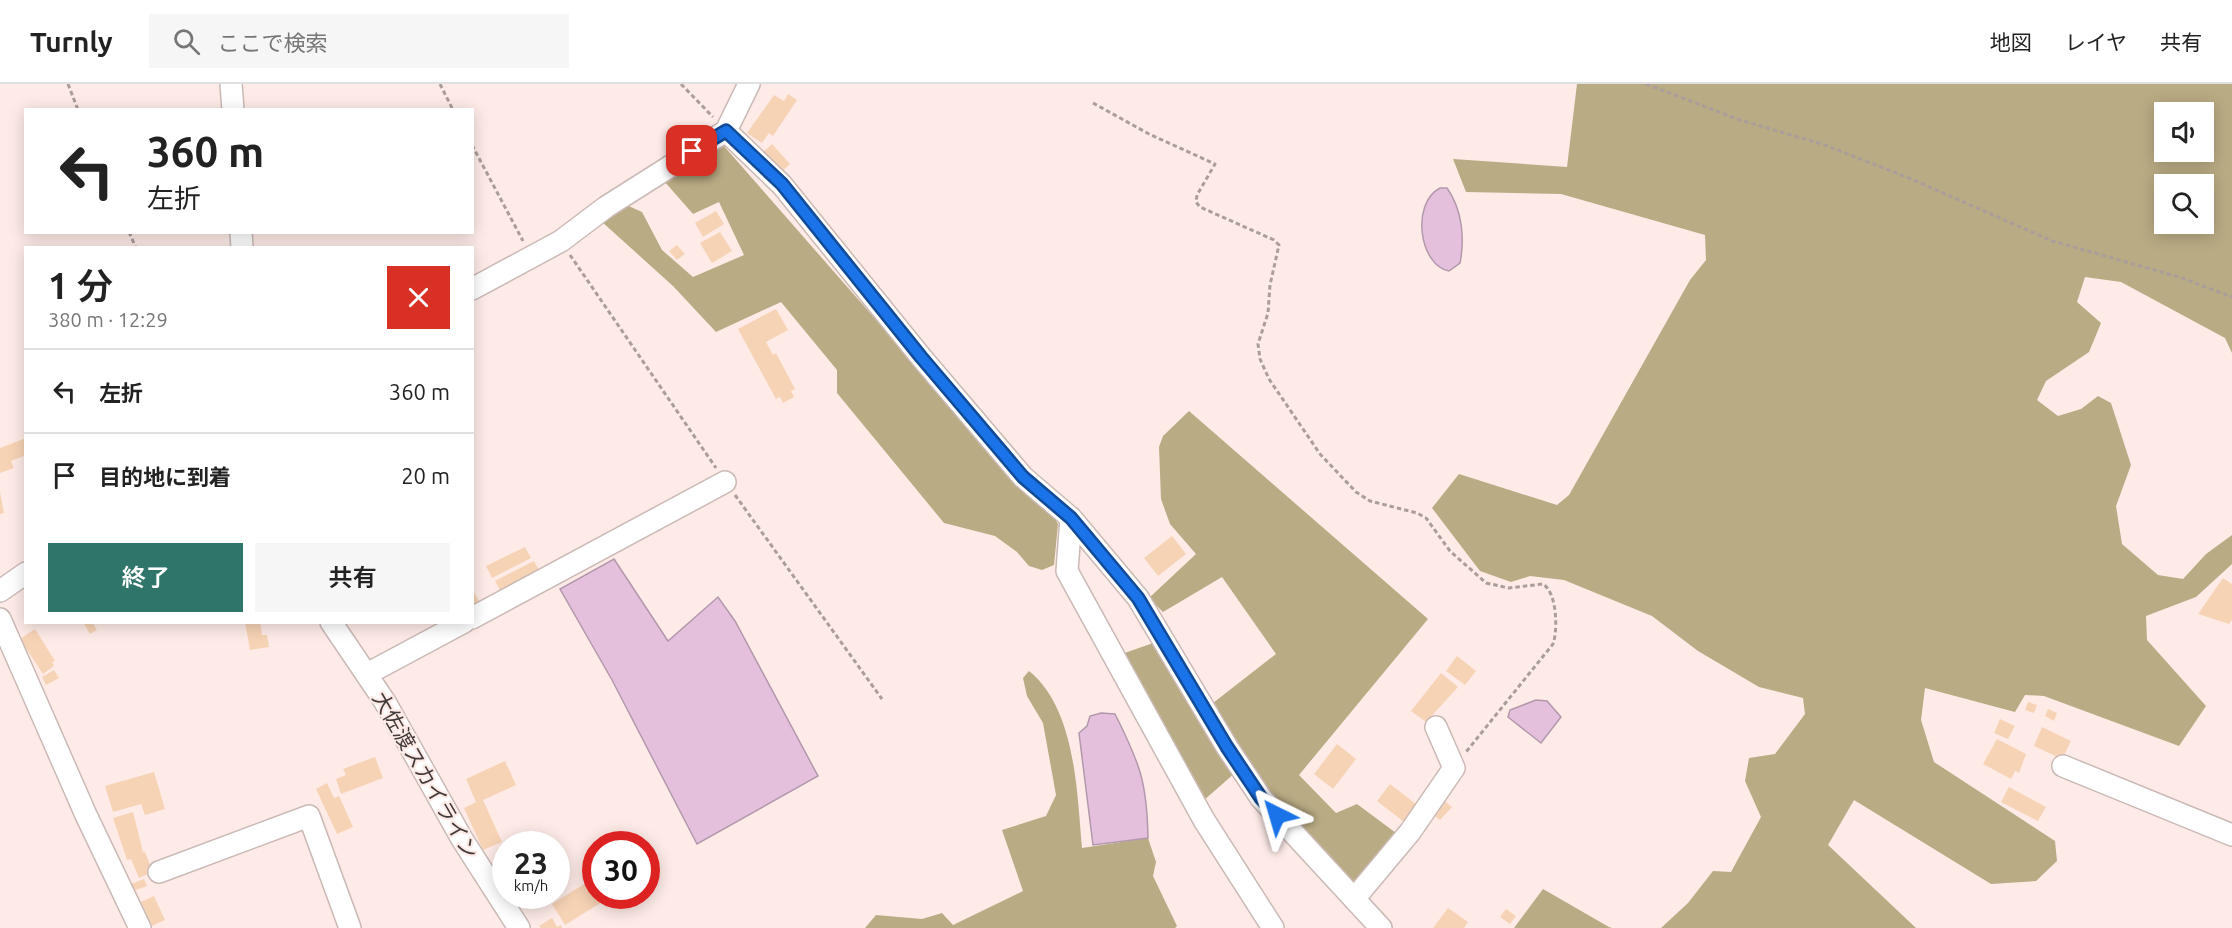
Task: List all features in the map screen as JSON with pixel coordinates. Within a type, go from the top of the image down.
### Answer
[{"type":"street","points":[[231,84],[233,108]]},
{"type":"street","points":[[474,289],[533,259],[615,200],[726,131],[749,84]]},
{"type":"street","points":[[726,131],[782,184],[921,357],[1023,477],[1071,518],[1138,598],[1227,747],[1261,798],[1381,928]]},
{"type":"street","points":[[474,617],[726,482]]},
{"type":"street","points":[[1071,518],[1067,571],[1204,820],[1273,928]]},
{"type":"street","points":[[0,591],[24,574]]},
{"type":"street","points":[[0,619],[86,815],[140,928]]},
{"type":"street","name":"大佐渡スカイライン","points":[[332,624],[367,674],[462,839],[519,928]]},
{"type":"street","points":[[367,674],[460,624]]},
{"type":"street","points":[[1354,899],[1410,832],[1454,768],[1436,727]]},
{"type":"street","points":[[2063,766],[2232,835]]},
{"type":"street","points":[[159,873],[309,816],[350,928]]},
{"type":"path","points":[[68,84],[77,108]]},
{"type":"path","points":[[440,84],[452,108]]},
{"type":"path","points":[[681,84],[726,131]]},
{"type":"path","points":[[1646,84],[1740,120],[1822,144],[1909,178],[2052,241],[2179,277],[2232,297]]},
{"type":"path","points":[[1093,103],[1149,134],[1215,164],[1197,195],[1196,202],[1200,207],[1274,240],[1279,245],[1269,285],[1268,313],[1258,344],[1260,359],[1269,379],[1320,454],[1338,475],[1370,501],[1417,513],[1426,518],[1450,551],[1486,583],[1509,588],[1543,584],[1551,592],[1556,631],[1553,644],[1454,768]]},
{"type":"path","points":[[474,149],[533,259]]},
{"type":"shaded area","points":[[1577,84],[2232,84],[2232,353],[2225,338],[2121,282],[2085,277],[2077,302],[2101,323],[2089,352],[2046,381],[2037,400],[2058,416],[2081,409],[2098,396],[2111,403],[2131,465],[2116,506],[2122,544],[2158,575],[2183,579],[2206,554],[2232,535],[2232,564],[2196,597],[2146,616],[2147,640],[2206,706],[2179,746],[2044,696],[2025,695],[2015,712],[1925,688],[1921,720],[1934,762],[2055,841],[2057,861],[2036,881],[1991,884],[1854,800],[1828,845],[1916,928],[1661,928],[1688,903],[1713,871],[1731,872],[1761,817],[1745,781],[1749,758],[1775,754],[1805,714],[1803,698],[1759,687],[1698,651],[1652,616],[1564,580],[1530,576],[1511,582],[1480,571],[1432,508],[1459,474],[1557,505],[1569,495],[1690,280],[1706,260],[1705,235],[1561,194],[1466,192],[1453,159],[1567,167]]},
{"type":"shaded area","points":[[723,145],[990,450],[1048,507],[1058,524],[1054,565],[1042,570],[1029,566],[1017,552],[995,536],[944,523],[837,393],[837,370],[781,302],[716,332],[673,286],[601,221],[624,204],[642,212],[662,250],[693,277],[744,255],[719,202],[693,214],[664,181]]},
{"type":"shaded area","points":[[1440,188],[1447,188],[1452,196],[1461,224],[1460,263],[1449,271],[1439,267],[1431,258],[1422,234],[1425,207],[1431,196]]},
{"type":"shaded area","points":[[1189,411],[1428,619],[1299,775],[1336,813],[1357,804],[1396,833],[1356,886],[1265,792],[1213,703],[1276,654],[1222,577],[1163,612],[1149,598],[1196,554],[1170,524],[1161,499],[1159,447],[1163,436]]},
{"type":"shaded area","points":[[614,559],[668,641],[718,597],[735,621],[818,776],[697,844],[612,680],[560,589]]},
{"type":"shaded area","points":[[1156,642],[1236,772],[1203,801],[1119,655]]},
{"type":"shaded area","points":[[1029,671],[1045,687],[1065,729],[1075,778],[1082,848],[1148,838],[1156,862],[1153,876],[1177,926],[1175,928],[865,928],[876,915],[922,919],[942,913],[953,925],[1023,891],[1002,830],[1046,816],[1056,795],[1043,723],[1027,696],[1023,678]]},
{"type":"shaded area","points":[[1536,700],[1547,701],[1561,717],[1541,743],[1508,717],[1510,710]]},
{"type":"shaded area","points":[[1101,713],[1115,714],[1136,760],[1144,787],[1148,838],[1093,845],[1079,733],[1087,726],[1090,716]]},
{"type":"shaded area","points":[[1543,889],[1609,927],[1612,928],[1514,928]]},
{"type":"building","points":[[788,94],[797,100],[773,136],[769,133],[762,143],[747,133],[774,95],[784,101]]},
{"type":"building","points":[[772,144],[790,164],[779,174],[761,154]]},
{"type":"building","points":[[716,211],[724,224],[703,237],[695,223]]},
{"type":"building","points":[[720,232],[732,251],[712,263],[700,243]]},
{"type":"building","points":[[677,245],[685,254],[677,260],[669,251]]},
{"type":"building","points":[[776,309],[788,330],[766,342],[773,355],[776,353],[795,389],[791,391],[794,397],[783,403],[780,397],[776,399],[738,329]]},
{"type":"building","points":[[24,439],[24,456],[11,461],[14,468],[0,473],[0,448]]},
{"type":"building","points":[[0,492],[4,513],[0,514]]},
{"type":"building","points":[[1172,536],[1186,554],[1158,576],[1144,558]]},
{"type":"building","points":[[525,547],[531,558],[492,578],[486,566]]},
{"type":"building","points":[[534,561],[540,572],[501,592],[495,581]]},
{"type":"building","points":[[2223,578],[2232,584],[2232,620],[2229,624],[2198,614]]},
{"type":"building","points":[[474,592],[481,604],[474,607]]},
{"type":"building","points":[[84,624],[93,624],[97,630],[90,634]]},
{"type":"building","points":[[245,624],[260,624],[262,635],[267,635],[269,647],[250,650]]},
{"type":"building","points":[[35,629],[55,661],[52,662],[54,666],[43,674],[20,639]]},
{"type":"building","points":[[1457,656],[1476,671],[1465,685],[1446,671]]},
{"type":"building","points":[[54,670],[59,678],[46,685],[42,677]]},
{"type":"building","points":[[1441,673],[1458,687],[1426,722],[1411,711]]},
{"type":"building","points":[[2028,702],[2037,705],[2034,713],[2025,710]]},
{"type":"building","points":[[2048,709],[2057,713],[2054,721],[2045,716]]},
{"type":"building","points":[[2000,719],[2015,726],[2008,739],[1994,733]]},
{"type":"building","points":[[2042,727],[2071,741],[2062,759],[2034,746]]},
{"type":"building","points":[[1997,739],[2026,754],[2019,773],[2015,771],[2011,779],[1983,764]]},
{"type":"building","points":[[1337,744],[1356,759],[1333,789],[1314,774]]},
{"type":"building","points":[[375,757],[383,778],[341,794],[336,779],[346,775],[343,769]]},
{"type":"building","points":[[505,761],[516,785],[483,800],[497,831],[492,831],[492,846],[483,850],[464,808],[476,802],[466,779]]},
{"type":"building","points":[[154,772],[165,809],[145,815],[141,804],[113,812],[105,786]]},
{"type":"building","points":[[327,783],[334,798],[339,796],[353,827],[337,834],[316,789]]},
{"type":"building","points":[[1390,784],[1421,808],[1408,825],[1377,801]]},
{"type":"building","points":[[2009,787],[2046,807],[2038,821],[2001,802]]},
{"type":"building","points":[[1442,799],[1452,807],[1440,820],[1431,813]]},
{"type":"building","points":[[133,812],[143,852],[153,872],[139,878],[131,859],[127,860],[113,818]]},
{"type":"building","points":[[144,879],[147,886],[133,891],[131,884]]},
{"type":"building","points":[[582,885],[582,909],[591,909],[565,925],[555,909],[570,909],[570,893]]},
{"type":"building","points":[[154,896],[165,920],[152,926],[141,902]]},
{"type":"building","points":[[1448,908],[1468,922],[1464,928],[1433,928]]},
{"type":"building","points":[[1506,909],[1516,916],[1510,924],[1500,917]]},
{"type":"building","points":[[552,918],[557,927],[561,925],[562,928],[541,928],[539,926]]},
{"type":"route","points":[[692,151],[726,131],[782,184],[921,357],[1023,477],[1071,518],[1138,598],[1227,747],[1261,798],[1277,815]]}]
